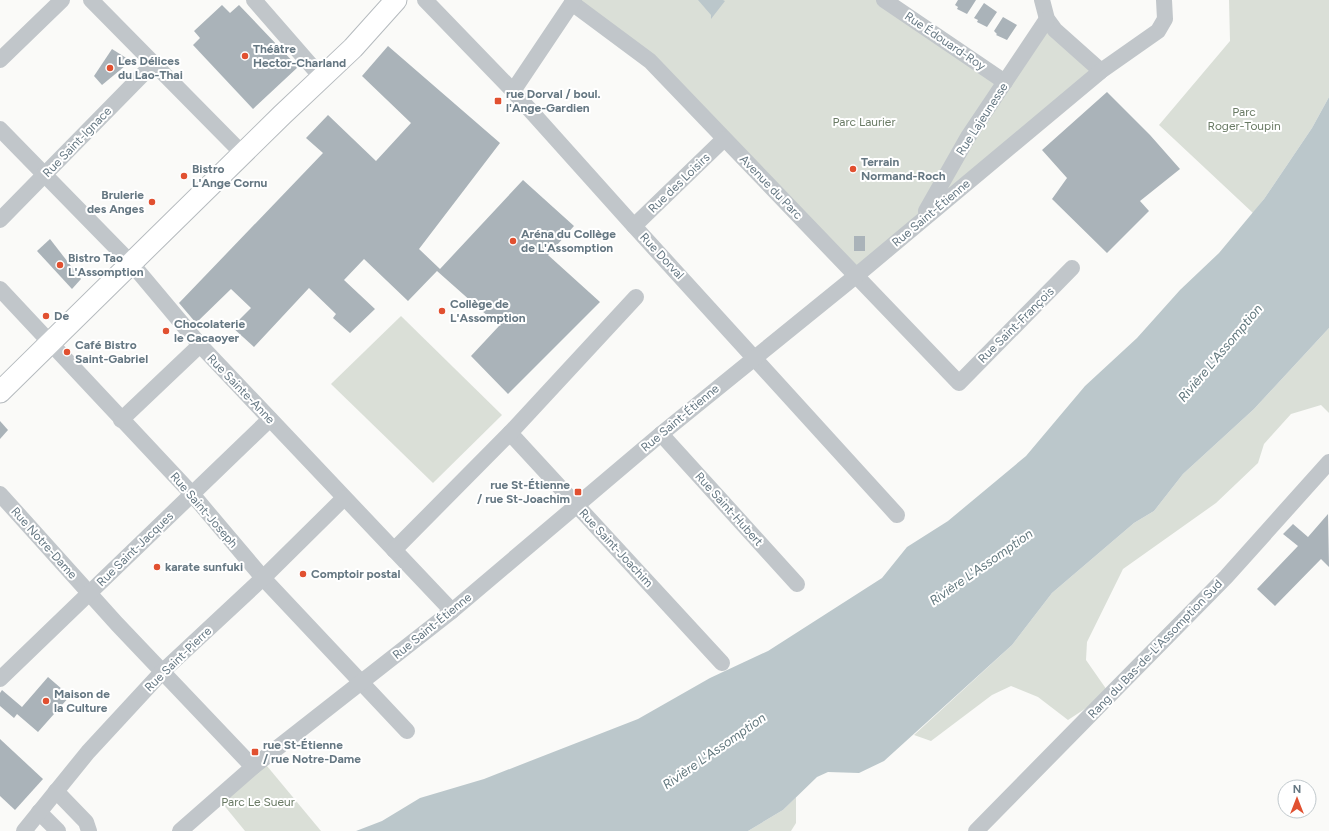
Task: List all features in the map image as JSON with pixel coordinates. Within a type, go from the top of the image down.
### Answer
[{"type":"main road","points":[[0,392],[51,344],[322,78],[358,42],[396,0]]},
{"type":"street","points":[[0,60],[62,0]]},
{"type":"street","points":[[91,0],[243,154]]},
{"type":"street","points":[[254,0],[322,78]]},
{"type":"street","name":"Rue Dorval","points":[[425,0],[513,91],[897,515]]},
{"type":"street","points":[[1042,0],[1047,20],[1055,30],[1101,71]]},
{"type":"street","name":"Rue Saint-Étienne","points":[[180,831],[253,767],[452,611],[661,434],[754,357],[857,275],[1101,71],[1158,31],[1165,19],[1164,0]]},
{"type":"street","points":[[513,91],[573,2]]},
{"type":"street","name":"Avenue du Parc","points":[[573,2],[650,61],[959,383]]},
{"type":"street","name":"Rue Édouard-Roy","points":[[891,2],[1006,82]]},
{"type":"street","name":"Rue Lajeunesse","points":[[920,221],[968,137],[1047,20]]},
{"type":"street","name":"Rue Saint-Ignace","points":[[0,220],[154,63]]},
{"type":"street","name":"Rue Sainte-Anne","points":[[0,129],[132,264],[200,345],[452,611]]},
{"type":"street","name":"Rue des Loisirs","points":[[634,226],[724,139]]},
{"type":"street","name":"Rue Saint-François","points":[[959,383],[1072,268]]},
{"type":"street","name":"Rue Saint-Joseph","points":[[0,289],[121,420],[192,494],[263,578],[407,730]]},
{"type":"street","points":[[394,550],[510,433],[636,297]]},
{"type":"street","points":[[121,420],[200,345]]},
{"type":"street","name":"Rue Saint-Jacques","points":[[0,679],[270,419]]},
{"type":"street","name":"Rue Saint-Joachim","points":[[510,433],[722,663]]},
{"type":"street","name":"Rue Saint-Hubert","points":[[661,434],[797,584]]},
{"type":"street","name":"Rang du Bas-de-L'Assomption Sud","points":[[976,831],[1226,576],[1329,462]]},
{"type":"street","name":"Rue Notre-Dame","points":[[0,494],[89,594],[253,767]]},
{"type":"street","name":"Rue Saint-Pierre","points":[[24,831],[88,752],[162,672],[263,578],[344,498]]},
{"type":"street","points":[[56,791],[86,822],[89,831]]},
{"type":"street","points":[[39,812],[58,831]]},
{"type":"green space","name":"Parc Laurier","points":[[574,0],[884,0],[1005,82],[1047,19],[1101,71],[857,275],[724,139]]},
{"type":"green space","name":"Parc Roger-Toupin","points":[[1229,0],[1329,0],[1329,97],[1312,128],[1253,213],[1159,125],[1230,41]]},
{"type":"green space","points":[[401,316],[502,415],[433,483],[331,384]]},
{"type":"green space","points":[[1329,328],[1329,413],[1321,405],[1291,414],[1264,444],[1258,463],[1216,503],[1123,569],[1087,642],[1086,660],[1109,693],[1068,720],[1038,697],[1011,686],[992,695],[931,741],[914,735],[1012,645],[1052,593],[1134,523],[1154,511],[1183,474],[1254,409]]},
{"type":"green space","name":"Parc Le Sueur","points":[[262,760],[321,831],[245,831],[218,798]]},
{"type":"green space","points":[[796,797],[796,823],[791,831],[748,831],[783,810]]},
{"type":"water","points":[[698,0],[725,1],[711,19],[711,15]]},
{"type":"water","name":"Rivière L'Assomption","points":[[1329,97],[1329,328],[1254,409],[1183,474],[1154,511],[1134,523],[1052,593],[1012,645],[884,761],[859,773],[828,772],[817,777],[783,810],[748,831],[356,831],[382,821],[420,798],[484,779],[638,719],[710,678],[768,651],[882,578],[907,547],[948,521],[1026,456],[1085,386],[1137,338],[1180,290],[1219,253],[1264,199],[1312,128]]},
{"type":"building","points":[[958,0],[976,0],[967,14],[957,9],[958,7],[955,5]]},
{"type":"building","points":[[984,3],[997,12],[987,27],[977,22],[978,20],[974,18]]},
{"type":"building","name":"Théâtre Hector-Charland","points":[[222,5],[230,13],[239,5],[298,67],[253,109],[193,45],[200,38],[194,31]]},
{"type":"building","points":[[1003,17],[1017,25],[1007,40],[996,35],[997,34],[994,31]]},
{"type":"building","points":[[388,46],[500,143],[419,249],[440,269],[523,180],[574,226],[548,255],[600,302],[508,394],[471,356],[499,326],[437,271],[408,301],[364,259],[344,280],[375,309],[350,333],[333,318],[336,314],[309,288],[254,347],[232,327],[251,308],[231,289],[196,323],[179,303],[323,153],[306,138],[328,115],[376,161],[411,123],[362,76]]},
{"type":"building","name":"Les Délices du Lao-Thai","points":[[112,49],[131,61],[102,85],[94,76]]},
{"type":"building","points":[[1107,92],[1150,135],[1180,169],[1140,201],[1149,211],[1107,253],[1052,199],[1067,178],[1042,150]]},
{"type":"building","points":[[854,236],[865,236],[865,251],[854,251]]},
{"type":"building","name":"Bistro Tao L'Assomption","points":[[50,239],[81,279],[72,289],[37,251]]},
{"type":"building","points":[[0,421],[8,430],[0,439]]},
{"type":"building","points":[[1328,514],[1329,567],[1321,559],[1275,606],[1257,589],[1298,546],[1283,534],[1293,524],[1308,537]]},
{"type":"building","name":"Maison de la Culture","points":[[48,677],[70,696],[38,732],[17,714],[14,718],[0,706],[0,693],[2,690],[22,707]]},
{"type":"building","points":[[0,739],[43,779],[15,810],[0,796]]},
{"type":"place","name":"Théâtre Hector-Charland","points":[[245,56]]},
{"type":"place","name":"Les Délices du Lao-Thai","points":[[110,68]]},
{"type":"place","name":"rue Dorval / boul. l'Ange-Gardien","points":[[498,101]]},
{"type":"place","name":"Terrain Normand-Roch","points":[[853,169]]},
{"type":"place","name":"Bistro L'Ange Cornu","points":[[184,176]]},
{"type":"place","name":"Brulerie des Anges","points":[[152,202]]},
{"type":"place","name":"Aréna du Collège de L'Assomption","points":[[513,241]]},
{"type":"place","name":"Bistro Tao L'Assomption","points":[[60,265]]},
{"type":"place","name":"Collège de L'Assomption","points":[[442,311]]},
{"type":"place","name":"De","points":[[46,316]]},
{"type":"place","name":"Chocolaterie le Cacaoyer","points":[[166,331]]},
{"type":"place","name":"Café Bistro Saint-Gabriel","points":[[67,352]]},
{"type":"place","name":"rue St-Étienne / rue St-Joachim","points":[[578,492]]},
{"type":"place","name":"karate sunfuki","points":[[157,567]]},
{"type":"place","name":"Comptoir postal","points":[[303,574]]},
{"type":"place","name":"Maison de la Culture","points":[[46,701]]},
{"type":"place","name":"rue St-Étienne / rue Notre-Dame","points":[[255,752]]}]
